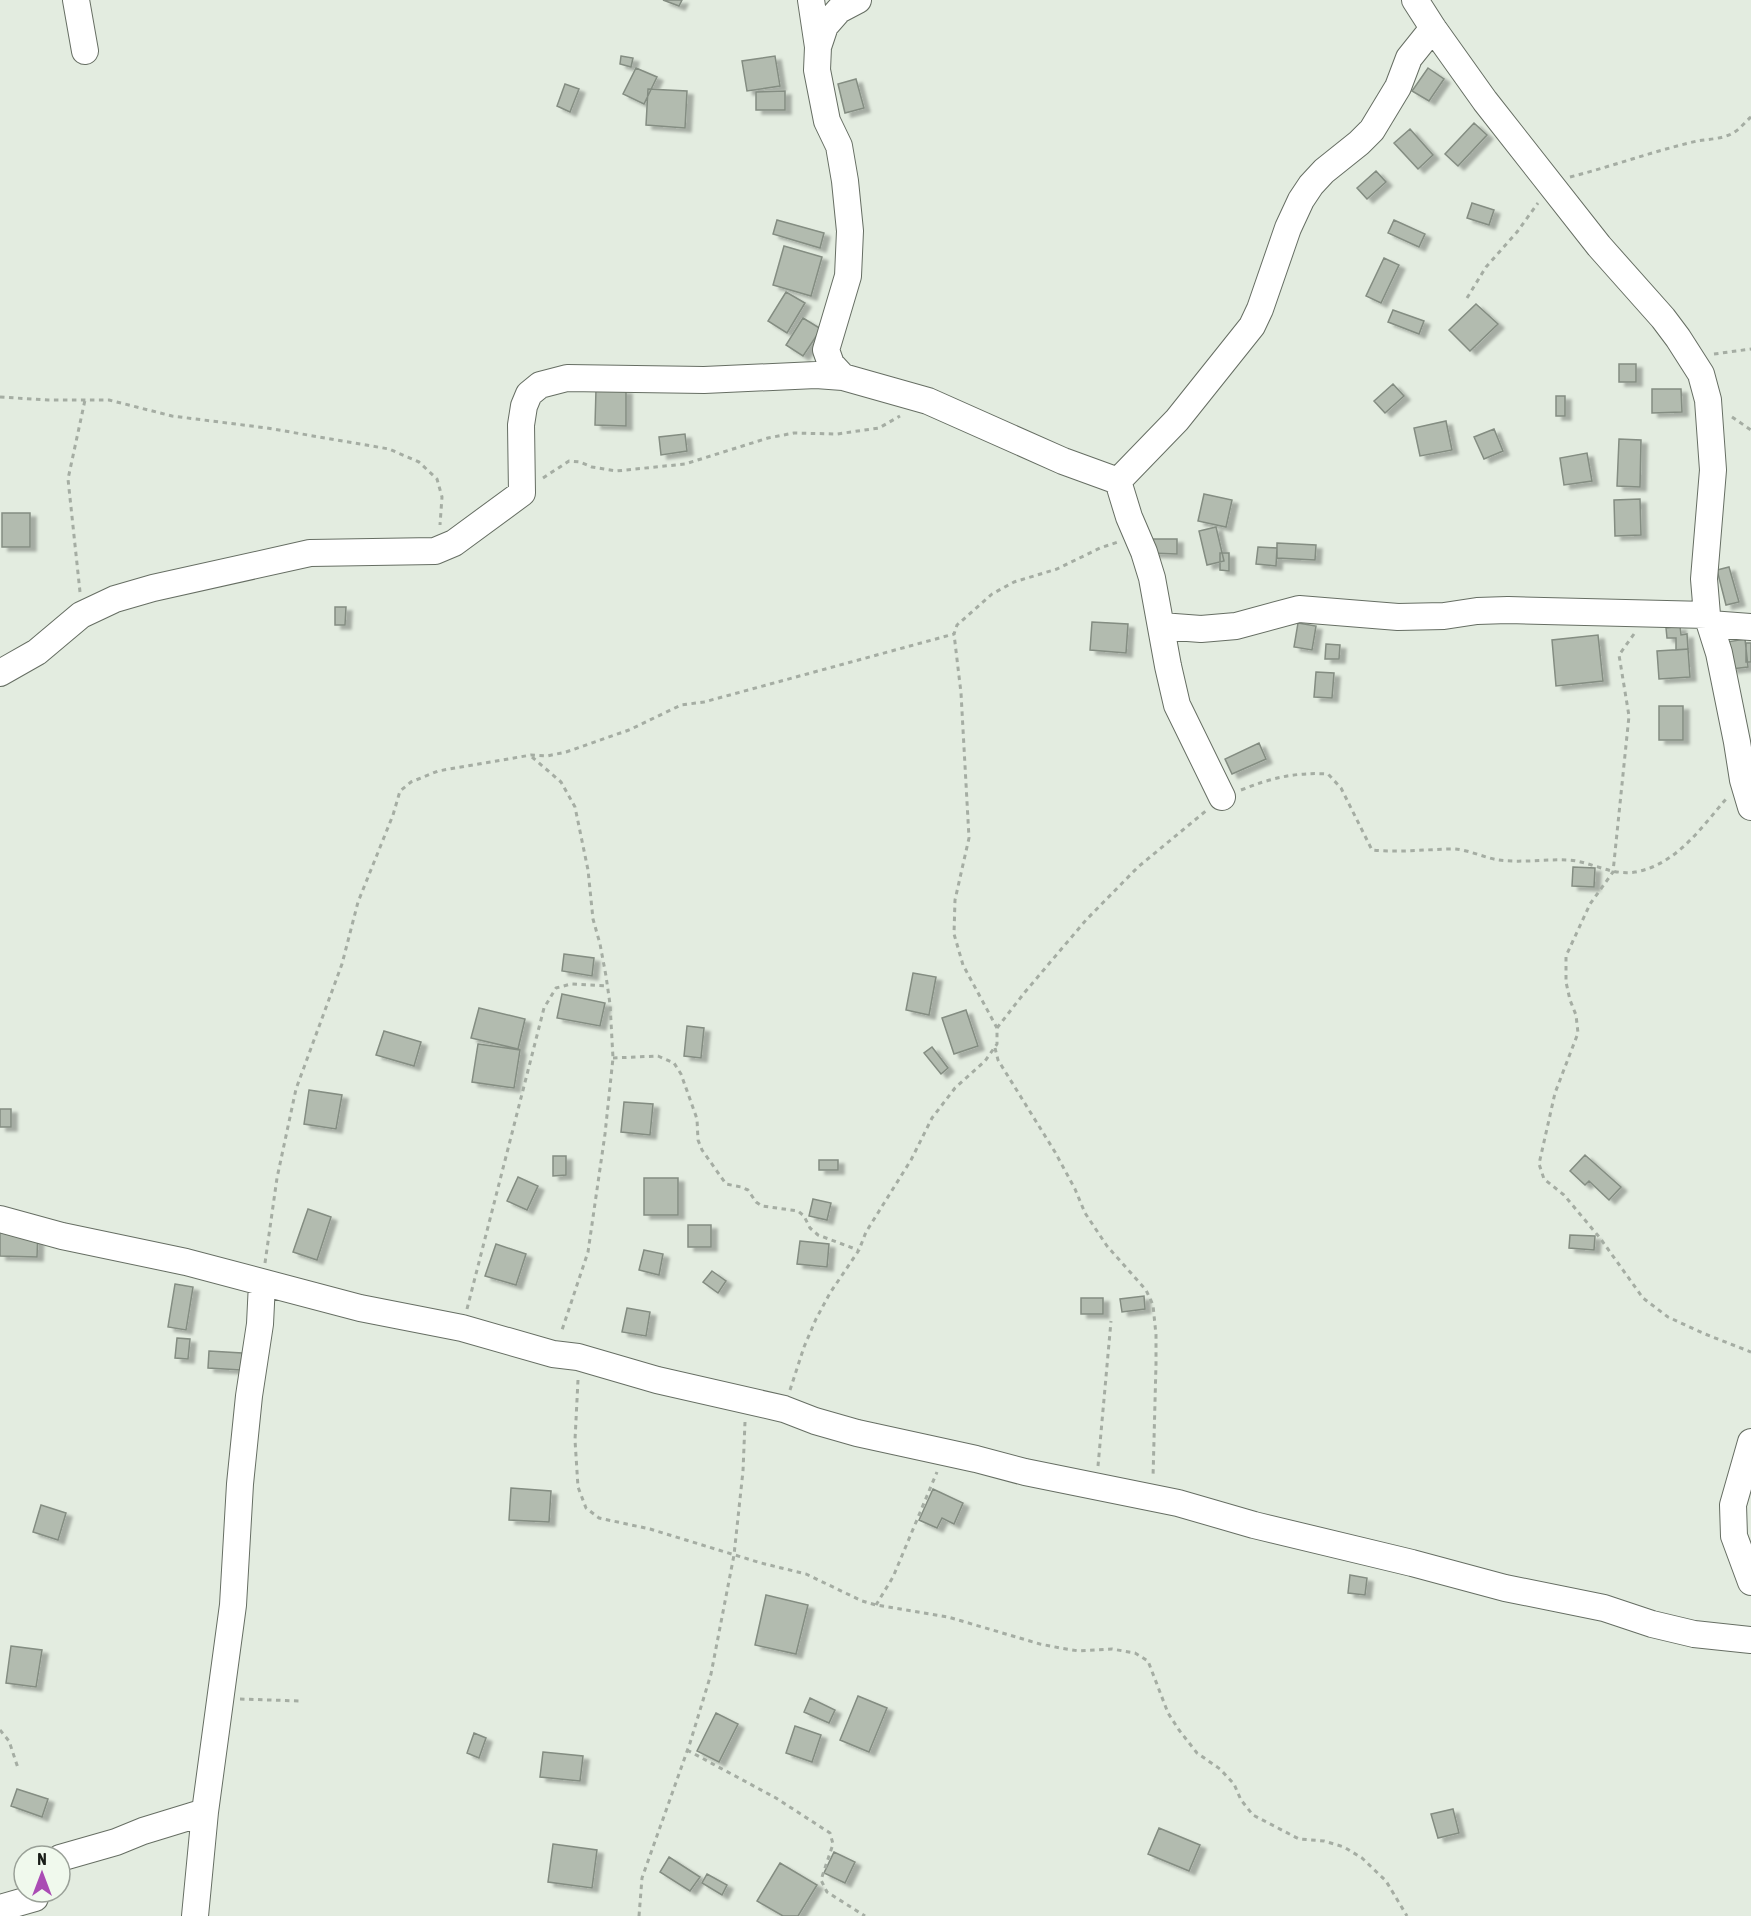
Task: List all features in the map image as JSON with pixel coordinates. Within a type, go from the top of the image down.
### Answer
[{"type":"street","points":[[76,0],[85,51]]},
{"type":"street","points":[[811,0],[818,47],[817,70],[827,121],[838,146],[845,182],[850,231],[848,276],[826,351],[831,364],[843,377]]},
{"type":"street","points":[[818,47],[825,26],[839,9],[858,0]]},
{"type":"street","points":[[1415,0],[1485,101],[1599,246],[1663,318],[1701,374],[1708,400],[1713,470],[1704,579],[1708,619],[1721,662],[1743,780],[1751,807]]},
{"type":"street","points":[[1118,481],[1177,420],[1252,326],[1288,228],[1301,200],[1324,171],[1352,150],[1372,130],[1398,87],[1409,58],[1433,28]]},
{"type":"street","points":[[0,674],[37,652],[81,615],[115,599],[153,588],[310,553],[435,550],[454,543],[522,493],[521,425],[529,394],[540,385],[567,378],[704,380],[816,375],[843,377],[928,401],[1063,461],[1118,481]]},
{"type":"street","points":[[1118,481],[1152,578],[1177,705],[1222,797]]},
{"type":"street","points":[[1161,626],[1201,629],[1236,626],[1299,609],[1398,617],[1444,616],[1477,611],[1508,610],[1651,613],[1708,619],[1751,627]]},
{"type":"street","points":[[0,1219],[62,1236],[186,1262],[360,1308],[462,1328],[553,1354],[578,1357],[657,1380],[784,1408],[836,1427],[1034,1474],[1178,1503],[1505,1588],[1604,1608],[1652,1624],[1684,1631],[1751,1640]]},
{"type":"street","points":[[195,1916],[233,1605],[240,1484],[249,1396],[261,1324],[262,1283]]},
{"type":"street","points":[[1751,1442],[1733,1505],[1734,1536],[1751,1582]]},
{"type":"street","points":[[72,1855],[206,1812]]},
{"type":"path","points":[[1467,298],[1486,267],[1517,232],[1550,183],[1696,141],[1724,136],[1734,132],[1751,117]]},
{"type":"path","points":[[1691,358],[1751,349]]},
{"type":"path","points":[[0,397],[110,400],[172,416],[267,428],[389,449],[418,462],[437,478],[442,497],[435,550]]},
{"type":"path","points":[[81,615],[78,562],[68,479],[85,400]]},
{"type":"path","points":[[522,493],[569,461],[615,471],[685,464],[794,432],[837,434],[879,428],[928,401]]},
{"type":"path","points":[[784,1408],[804,1347],[816,1319],[911,1160],[932,1118],[955,1088],[985,1061],[998,1044],[997,1028],[963,965],[954,934],[955,900],[969,838],[961,693],[954,634],[957,625],[992,594],[1014,582],[1057,569],[1100,548],[1137,535]]},
{"type":"path","points":[[1651,613],[1619,655],[1629,716],[1613,872],[1590,904],[1566,956],[1566,982],[1576,1015],[1578,1033],[1555,1093],[1539,1164],[1544,1179],[1564,1195],[1600,1238],[1642,1298],[1668,1317],[1751,1352]]},
{"type":"path","points":[[262,1283],[278,1178],[296,1089],[342,964],[358,902],[393,815],[400,791],[411,782],[438,771],[531,755],[556,754],[629,730],[681,705],[704,702],[954,634]]},
{"type":"path","points":[[531,755],[561,782],[575,807],[588,870],[593,919],[607,986],[613,1058],[588,1252],[577,1290],[553,1354]]},
{"type":"path","points":[[997,1028],[1086,920],[1131,874],[1222,797],[1264,781],[1304,773],[1328,774],[1341,788],[1372,850],[1390,852],[1458,849],[1498,860],[1523,862],[1570,860],[1613,872],[1635,873],[1678,852],[1700,832],[1743,780]]},
{"type":"path","points":[[462,1328],[544,1008],[555,988],[571,984],[607,986]]},
{"type":"path","points":[[995,1048],[998,1060],[1055,1152],[1075,1189],[1085,1214],[1107,1246],[1146,1290],[1153,1305],[1156,1364],[1152,1497]]},
{"type":"path","points":[[613,1058],[658,1056],[674,1063],[681,1074],[697,1119],[698,1140],[702,1150],[726,1184],[741,1186],[762,1206],[798,1211],[804,1215],[810,1228],[818,1234],[859,1250]]},
{"type":"path","points":[[1097,1486],[1111,1321]]},
{"type":"path","points":[[578,1357],[576,1459],[578,1487],[586,1508],[599,1518],[650,1529],[806,1574],[862,1601],[876,1605],[948,1617],[1060,1648],[1079,1651],[1112,1649],[1135,1653],[1148,1661],[1168,1713],[1179,1730],[1197,1753],[1220,1769],[1234,1784],[1241,1800],[1253,1815],[1299,1839],[1324,1841],[1344,1847],[1362,1858],[1386,1881],[1407,1916]]},
{"type":"path","points":[[639,1916],[642,1878],[711,1674],[734,1555],[743,1471],[746,1401]]},
{"type":"path","points":[[876,1605],[893,1577],[944,1453]]},
{"type":"path","points":[[220,1698],[298,1701]]},
{"type":"path","points":[[0,1730],[9,1741],[18,1768]]},
{"type":"path","points":[[687,1750],[776,1798],[830,1833],[833,1844],[821,1880],[827,1893],[865,1916]]},
{"type":"building","points":[[663,0],[682,0],[679,6]]},
{"type":"building","points":[[621,56],[633,58],[631,67],[620,64]]},
{"type":"building","points":[[775,56],[780,86],[747,91],[742,61]]},
{"type":"building","points":[[636,68],[657,77],[644,104],[623,94]]},
{"type":"building","points":[[1428,68],[1444,79],[1429,101],[1412,91]]},
{"type":"building","points":[[856,79],[864,108],[845,113],[838,84]]},
{"type":"building","points":[[565,84],[579,89],[570,112],[557,106]]},
{"type":"building","points":[[648,89],[687,91],[685,128],[646,125]]},
{"type":"building","points":[[785,91],[785,110],[756,110],[756,92]]},
{"type":"building","points":[[1474,123],[1487,135],[1458,166],[1445,154]]},
{"type":"building","points":[[1410,129],[1433,155],[1418,169],[1394,143]]},
{"type":"building","points":[[1376,171],[1386,182],[1367,199],[1357,188]]},
{"type":"building","points":[[1472,203],[1494,210],[1489,225],[1467,218]]},
{"type":"building","points":[[777,220],[824,233],[820,248],[773,234]]},
{"type":"building","points":[[1394,220],[1425,234],[1419,247],[1388,233]]},
{"type":"building","points":[[784,246],[822,257],[811,296],[773,285]]},
{"type":"building","points":[[1384,258],[1399,265],[1381,303],[1366,296]]},
{"type":"building","points":[[786,292],[805,303],[787,333],[768,321]]},
{"type":"building","points":[[1476,304],[1498,324],[1470,351],[1449,330]]},
{"type":"building","points":[[1393,310],[1424,321],[1419,334],[1388,322]]},
{"type":"building","points":[[803,318],[821,329],[803,356],[786,345]]},
{"type":"building","points":[[1619,364],[1636,364],[1636,382],[1619,382]]},
{"type":"building","points":[[1393,384],[1404,396],[1385,413],[1374,401]]},
{"type":"building","points":[[596,389],[626,390],[626,426],[595,425]]},
{"type":"building","points":[[1652,389],[1681,389],[1682,412],[1652,413]]},
{"type":"building","points":[[1556,396],[1565,396],[1565,416],[1556,416]]},
{"type":"building","points":[[1446,421],[1452,450],[1420,456],[1414,428]]},
{"type":"building","points":[[1494,429],[1503,451],[1484,459],[1474,437]]},
{"type":"building","points":[[685,434],[687,451],[661,455],[659,437]]},
{"type":"building","points":[[1619,439],[1641,440],[1640,487],[1617,486]]},
{"type":"building","points":[[1587,453],[1592,481],[1564,485],[1560,458]]},
{"type":"building","points":[[1204,494],[1232,500],[1226,527],[1198,521]]},
{"type":"building","points":[[1640,499],[1641,535],[1615,536],[1614,500]]},
{"type":"building","points":[[2,513],[30,513],[30,547],[2,547]]},
{"type":"building","points":[[1216,527],[1224,561],[1207,565],[1199,531]]},
{"type":"building","points":[[1150,539],[1177,539],[1177,554],[1150,553]]},
{"type":"building","points":[[1277,543],[1316,545],[1315,560],[1277,558]]},
{"type":"building","points":[[1258,547],[1277,548],[1276,566],[1256,564]]},
{"type":"building","points":[[1220,553],[1229,553],[1229,571],[1220,570]]},
{"type":"building","points":[[1729,567],[1739,602],[1726,605],[1717,570]]},
{"type":"building","points":[[335,607],[346,607],[345,625],[335,625]]},
{"type":"building","points":[[1092,622],[1128,624],[1126,653],[1090,650]]},
{"type":"building","points":[[1298,623],[1316,626],[1312,650],[1294,647]]},
{"type":"building","points":[[1680,626],[1681,635],[1687,634],[1688,649],[1676,650],[1676,638],[1667,638],[1666,628]]},
{"type":"building","points":[[1598,635],[1603,681],[1556,686],[1552,640]]},
{"type":"building","points":[[1745,639],[1748,667],[1731,669],[1727,642]]},
{"type":"building","points":[[1746,643],[1751,643],[1751,662],[1746,662]]},
{"type":"building","points":[[1326,644],[1340,645],[1339,659],[1325,659]]},
{"type":"building","points":[[1688,649],[1690,677],[1659,679],[1657,651]]},
{"type":"building","points":[[1316,672],[1334,673],[1332,698],[1314,697]]},
{"type":"building","points":[[1659,706],[1683,706],[1683,740],[1659,740]]},
{"type":"building","points":[[1259,743],[1266,759],[1232,774],[1225,759]]},
{"type":"building","points":[[1573,867],[1595,868],[1594,887],[1572,886]]},
{"type":"building","points":[[564,954],[594,958],[592,976],[562,971]]},
{"type":"building","points":[[913,973],[936,977],[929,1015],[906,1010]]},
{"type":"building","points":[[562,994],[605,1003],[600,1026],[557,1018]]},
{"type":"building","points":[[479,1008],[525,1019],[518,1049],[471,1038]]},
{"type":"building","points":[[966,1010],[978,1046],[954,1054],[942,1018]]},
{"type":"building","points":[[687,1026],[704,1028],[701,1058],[684,1056]]},
{"type":"building","points":[[384,1031],[421,1042],[414,1066],[376,1055]]},
{"type":"building","points":[[478,1044],[520,1050],[514,1088],[472,1082]]},
{"type":"building","points":[[932,1047],[948,1068],[941,1074],[924,1053]]},
{"type":"building","points":[[309,1090],[342,1095],[336,1129],[304,1124]]},
{"type":"building","points":[[624,1102],[653,1104],[650,1135],[621,1132]]},
{"type":"building","points":[[0,1109],[11,1109],[11,1127],[0,1127]]},
{"type":"building","points":[[1585,1155],[1621,1187],[1609,1200],[1589,1181],[1585,1185],[1570,1171]]},
{"type":"building","points":[[553,1156],[566,1156],[566,1175],[553,1176]]},
{"type":"building","points":[[819,1160],[838,1160],[838,1170],[819,1170]]},
{"type":"building","points":[[518,1177],[538,1186],[527,1210],[507,1201]]},
{"type":"building","points":[[644,1178],[678,1178],[678,1215],[644,1215]]},
{"type":"building","points":[[813,1199],[831,1203],[827,1220],[809,1216]]},
{"type":"building","points":[[308,1209],[331,1217],[317,1260],[293,1252]]},
{"type":"building","points":[[688,1225],[711,1225],[711,1247],[688,1247]]},
{"type":"building","points":[[0,1229],[38,1230],[37,1257],[0,1256]]},
{"type":"building","points":[[1570,1235],[1595,1236],[1594,1250],[1569,1248]]},
{"type":"building","points":[[800,1241],[829,1244],[827,1267],[797,1264]]},
{"type":"building","points":[[496,1244],[526,1254],[516,1285],[485,1276]]},
{"type":"building","points":[[644,1250],[663,1254],[659,1275],[639,1270]]},
{"type":"building","points":[[712,1271],[726,1281],[718,1293],[703,1282]]},
{"type":"building","points":[[175,1284],[193,1287],[186,1330],[168,1327]]},
{"type":"building","points":[[1144,1296],[1145,1309],[1122,1312],[1120,1299]]},
{"type":"building","points":[[1081,1298],[1103,1298],[1103,1314],[1081,1314]]},
{"type":"building","points":[[627,1308],[650,1312],[646,1336],[622,1332]]},
{"type":"building","points":[[177,1338],[190,1339],[188,1359],[175,1358]]},
{"type":"building","points":[[209,1351],[242,1353],[241,1370],[208,1368]]},
{"type":"building","points":[[511,1488],[551,1491],[549,1522],[509,1520]]},
{"type":"building","points":[[933,1489],[963,1503],[954,1524],[942,1518],[937,1528],[919,1520]]},
{"type":"building","points":[[41,1505],[66,1513],[58,1540],[33,1532]]},
{"type":"building","points":[[1350,1575],[1367,1578],[1365,1595],[1348,1593]]},
{"type":"building","points":[[766,1595],[808,1605],[796,1654],[755,1645]]},
{"type":"building","points":[[11,1646],[42,1650],[36,1687],[6,1683]]},
{"type":"building","points":[[858,1696],[887,1708],[869,1752],[840,1740]]},
{"type":"building","points":[[810,1698],[835,1710],[829,1723],[804,1712]]},
{"type":"building","points":[[716,1713],[738,1724],[719,1762],[697,1751]]},
{"type":"building","points":[[795,1726],[821,1735],[812,1762],[786,1753]]},
{"type":"building","points":[[474,1733],[486,1738],[479,1758],[467,1753]]},
{"type":"building","points":[[543,1752],[583,1756],[580,1781],[540,1777]]},
{"type":"building","points":[[17,1789],[48,1799],[42,1817],[11,1806]]},
{"type":"building","points":[[1453,1809],[1459,1833],[1438,1838],[1431,1814]]},
{"type":"building","points":[[1159,1828],[1200,1845],[1189,1871],[1148,1854]]},
{"type":"building","points":[[553,1844],[597,1850],[592,1888],[548,1882]]},
{"type":"building","points":[[834,1852],[855,1862],[845,1883],[824,1873]]},
{"type":"building","points":[[669,1857],[700,1877],[690,1891],[660,1872]]},
{"type":"building","points":[[780,1863],[817,1885],[798,1916],[783,1916],[757,1901]]},
{"type":"building","points":[[707,1874],[727,1885],[722,1895],[702,1883]]}]
